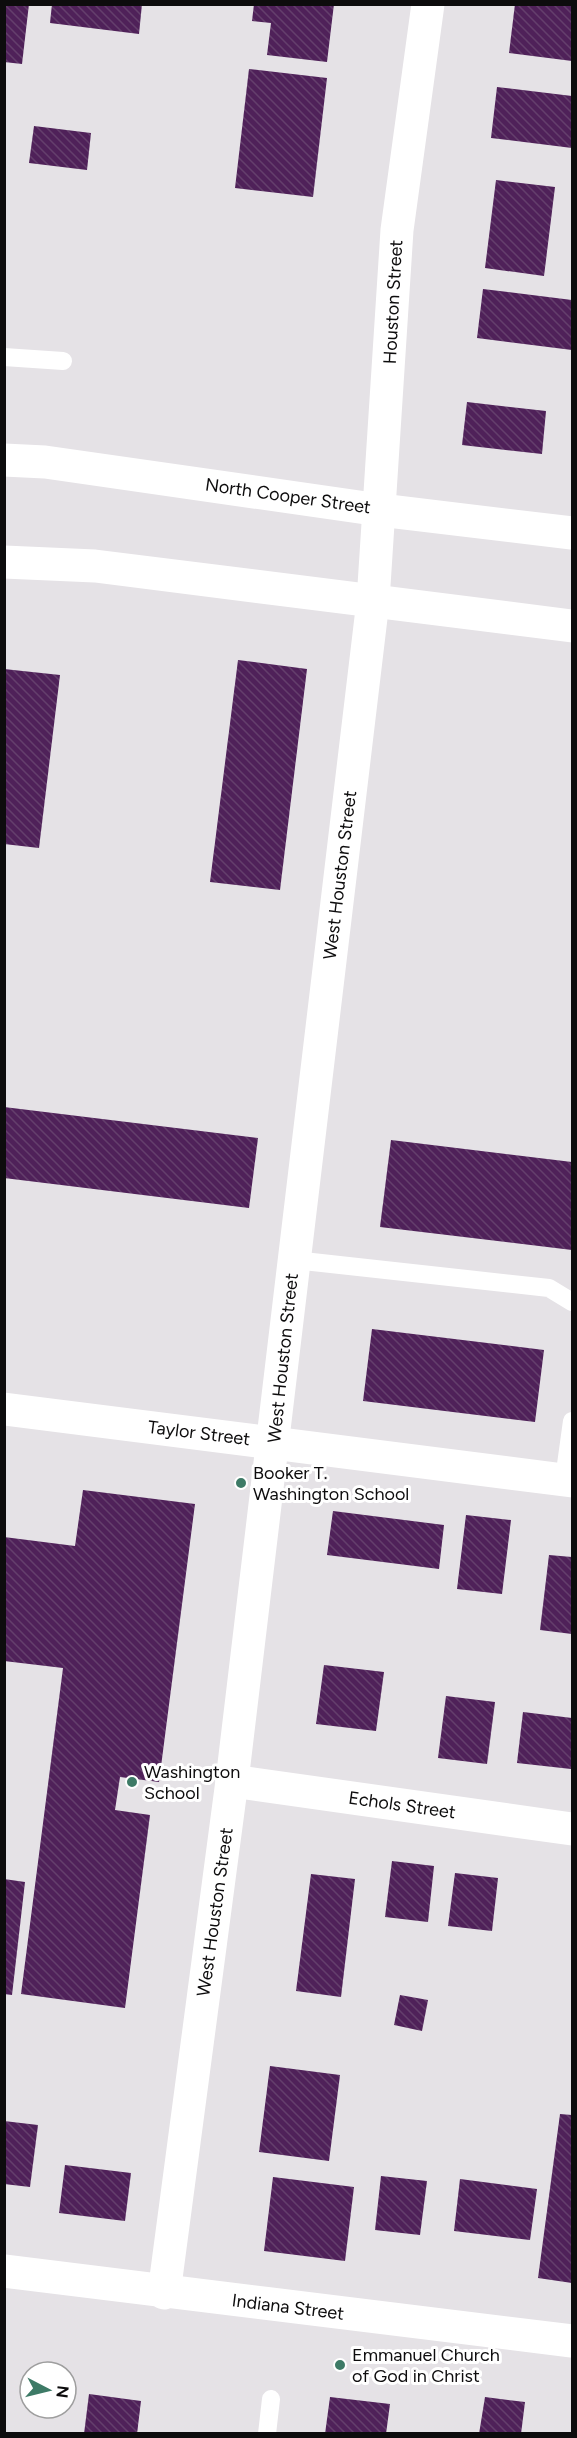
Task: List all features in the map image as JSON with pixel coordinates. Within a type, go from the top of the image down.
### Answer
[{"type":"street","name":"Houston Street","points":[[373,601],[397,230],[428,4]]},
{"type":"street","name":"North Cooper Street","points":[[4,460],[45,462],[380,510],[573,533]]},
{"type":"street","points":[[4,562],[95,566],[573,626]]},
{"type":"street","name":"West Houston Street","points":[[164,2293],[232,1781],[274,1442],[373,601]]},
{"type":"street","name":"Taylor Street","points":[[4,1409],[568,1480]]},
{"type":"street","name":"Echols Street","points":[[232,1781],[573,1829]]},
{"type":"street","name":"Indiana Street","points":[[4,2271],[164,2293],[573,2341]]},
{"type":"lane","points":[[4,357],[63,361]]},
{"type":"lane","points":[[294,1260],[549,1288],[573,1302]]},
{"type":"lane","points":[[568,1480],[573,1421]]},
{"type":"lane","points":[[267,2433],[271,2399]]},
{"type":"building","points":[[4,4],[29,4],[22,64],[4,62]]},
{"type":"building","points":[[52,4],[142,4],[139,34],[50,23]]},
{"type":"building","points":[[254,4],[334,4],[327,62],[267,55],[271,23],[252,21]]},
{"type":"building","points":[[515,4],[572,4],[572,61],[509,53]]},
{"type":"building","points":[[249,69],[327,78],[313,197],[235,188]]},
{"type":"building","points":[[497,87],[572,96],[572,148],[491,138]]},
{"type":"building","points":[[34,126],[91,133],[87,170],[29,163]]},
{"type":"building","points":[[496,180],[555,187],[544,276],[485,268]]},
{"type":"building","points":[[483,289],[572,300],[572,350],[477,338]]},
{"type":"building","points":[[467,402],[546,411],[542,454],[462,445]]},
{"type":"building","points":[[238,660],[307,669],[280,890],[210,882]]},
{"type":"building","points":[[4,669],[60,675],[39,848],[4,844]]},
{"type":"building","points":[[4,1107],[258,1138],[249,1208],[4,1178]]},
{"type":"building","points":[[391,1140],[572,1162],[572,1250],[380,1227]]},
{"type":"building","points":[[372,1329],[544,1350],[535,1422],[363,1401]]},
{"type":"building","points":[[83,1490],[195,1504],[159,1782],[120,1777],[115,1810],[150,1815],[125,2008],[21,1994],[63,1668],[4,1661],[4,1537],[75,1546]]},
{"type":"building","points":[[333,1511],[444,1525],[439,1569],[327,1555]]},
{"type":"building","points":[[466,1515],[511,1520],[502,1594],[457,1589]]},
{"type":"building","points":[[549,1555],[572,1557],[572,1634],[540,1630]]},
{"type":"building","points":[[324,1665],[384,1672],[376,1731],[316,1724]]},
{"type":"building","points":[[446,1696],[495,1702],[487,1764],[438,1758]]},
{"type":"building","points":[[523,1712],[572,1718],[571,1769],[517,1763]]},
{"type":"building","points":[[392,1861],[434,1866],[428,1922],[385,1917]]},
{"type":"building","points":[[455,1873],[498,1878],[492,1931],[448,1926]]},
{"type":"building","points":[[311,1874],[355,1879],[341,1997],[296,1991]]},
{"type":"building","points":[[4,1879],[25,1882],[12,1995],[4,1994]]},
{"type":"building","points":[[400,1995],[428,2000],[422,2031],[394,2025]]},
{"type":"building","points":[[270,2066],[340,2075],[329,2161],[259,2152]]},
{"type":"building","points":[[560,2114],[572,2115],[572,2283],[538,2278]]},
{"type":"building","points":[[4,2121],[38,2125],[30,2187],[4,2184]]},
{"type":"building","points":[[65,2165],[131,2173],[125,2221],[59,2213]]},
{"type":"building","points":[[381,2176],[427,2181],[420,2235],[375,2230]]},
{"type":"building","points":[[273,2177],[354,2187],[345,2261],[264,2251]]},
{"type":"building","points":[[460,2179],[537,2189],[530,2240],[454,2231]]},
{"type":"building","points":[[89,2394],[141,2401],[137,2434],[84,2434]]},
{"type":"building","points":[[330,2397],[390,2404],[386,2434],[325,2434]]},
{"type":"building","points":[[485,2397],[525,2402],[521,2434],[479,2434]]},
{"type":"place","name":"Booker T. Washington School","points":[[241,1483]]},
{"type":"place","name":"Washington School","points":[[132,1782]]},
{"type":"place","name":"Emmanuel Church of God in Christ","points":[[340,2365]]}]
